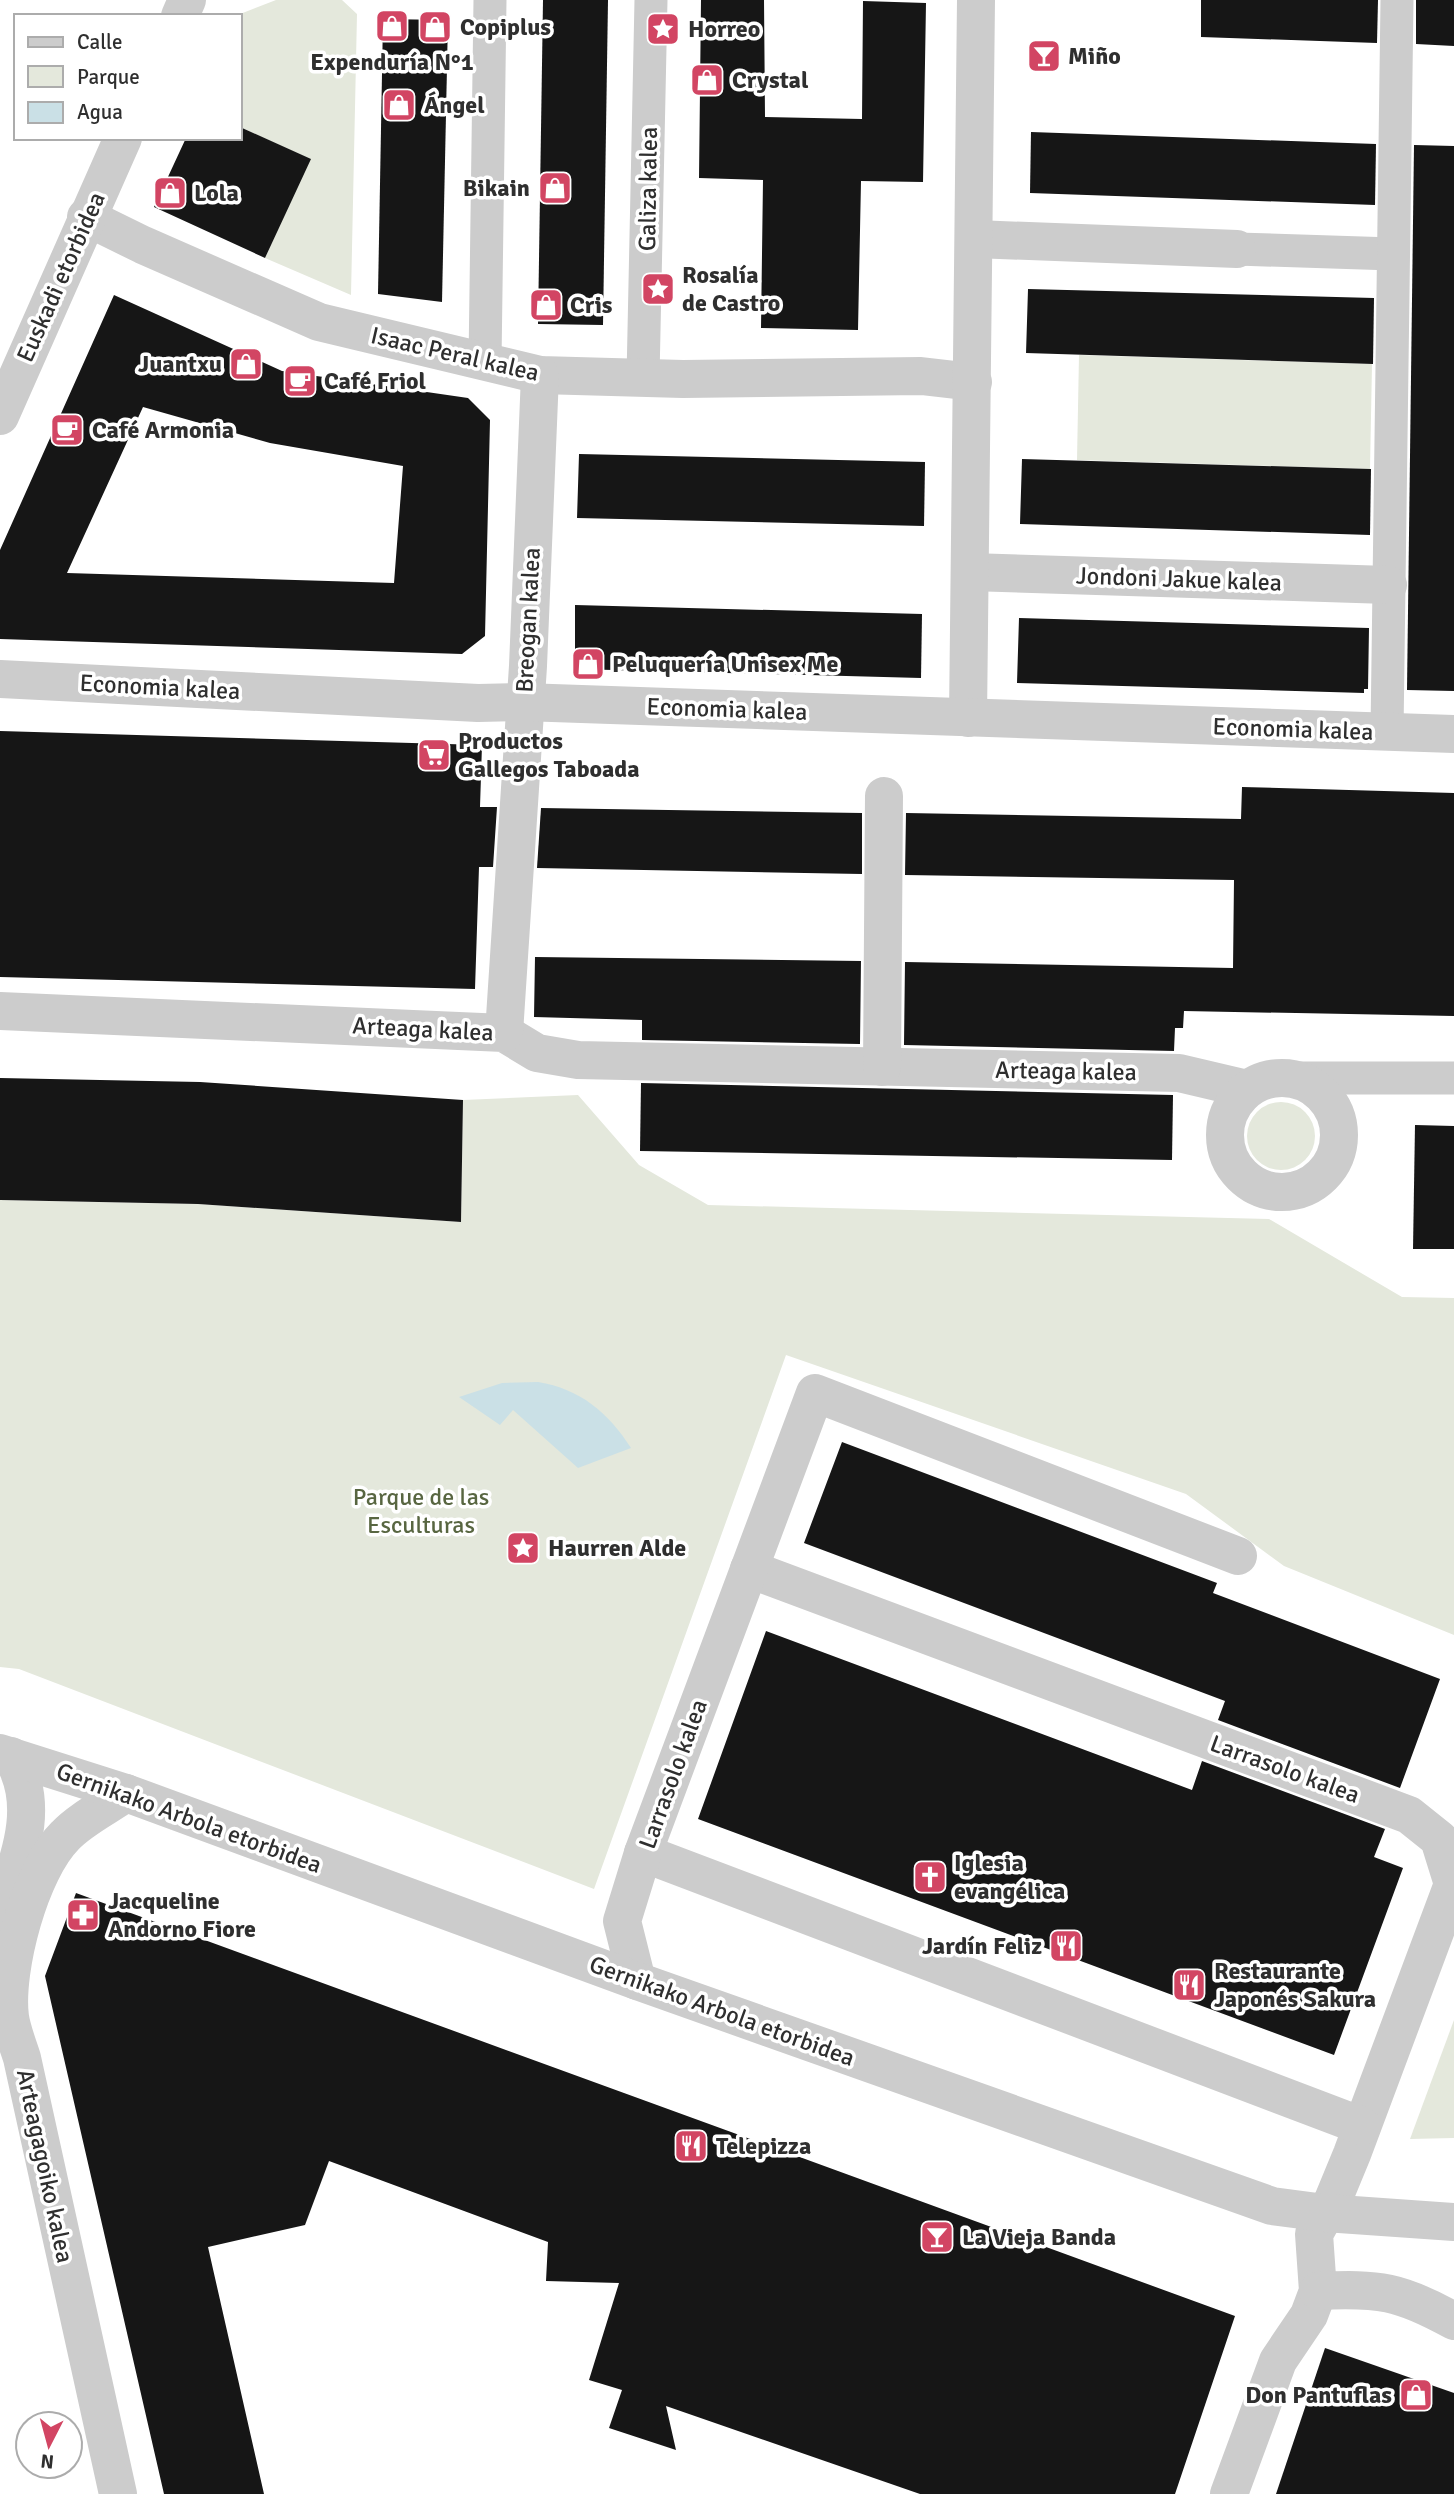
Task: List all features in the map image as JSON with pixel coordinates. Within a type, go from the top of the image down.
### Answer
[{"type":"street","points":[[485,362],[489,0]]},
{"type":"street","name":"Galiza kalea","points":[[643,378],[651,0]]},
{"type":"street","points":[[968,718],[976,0]]},
{"type":"street","points":[[1387,732],[1397,0]]},
{"type":"street","name":"Euskadi etorbidea","points":[[0,416],[122,140]]},
{"type":"street","name":"Isaac Peral kalea","points":[[86,217],[143,245],[319,322],[540,375],[643,378],[921,376],[973,382]]},
{"type":"street","points":[[975,239],[1393,254]]},
{"type":"street","name":"Breogan kalea","points":[[504,1033],[528,653],[540,375]]},
{"type":"street","name":"Jondoni Jakue kalea","points":[[970,572],[1388,585]]},
{"type":"street","name":"Economia kalea","points":[[0,679],[478,703],[523,702],[1454,734]]},
{"type":"street","points":[[882,1067],[884,796]]},
{"type":"street","name":"Arteaga kalea","points":[[0,1011],[504,1033],[537,1053],[578,1060],[1179,1073],[1247,1089]]},
{"type":"street","points":[[1285,1078],[1302,1081],[1320,1091],[1332,1107],[1338,1126],[1338,1148],[1330,1166],[1316,1181],[1299,1190],[1279,1192],[1261,1189],[1244,1179],[1231,1163],[1224,1144],[1225,1124],[1233,1104],[1247,1089],[1265,1080],[1285,1078],[1454,1078]]},
{"type":"street","name":"Larrasolo kalea","points":[[637,1982],[622,1922],[643,1853],[815,1393],[1238,1556]]},
{"type":"street","name":"Larrasolo kalea","points":[[749,1569],[1409,1815],[1439,1839],[1453,1884],[1333,2200],[1314,2234],[1318,2291]]},
{"type":"street","points":[[0,1914],[29,1811],[20,1770],[6,1755]]},
{"type":"street","name":"Gernikako Arbola etorbidea","points":[[6,1755],[126,1793],[637,1982],[1272,2206],[1325,2213],[1454,2222]]},
{"type":"street","name":"Arteagagoiko kalea","points":[[118,2494],[22,2058],[10,2017],[11,1978],[21,1924],[34,1886],[64,1837],[126,1793]]},
{"type":"street","points":[[643,1853],[1362,2126]]},
{"type":"street","points":[[1229,2494],[1278,2361],[1309,2315],[1318,2291],[1371,2288],[1412,2298],[1454,2320]]},
{"type":"green space","points":[[276,0],[342,0],[357,14],[351,295],[265,258],[310,159],[242,128],[240,14]]},
{"type":"green space","points":[[1079,355],[1372,364],[1370,469],[1077,460]]},
{"type":"green space","name":"Parque de las Esculturas","points":[[578,1095],[639,1165],[708,1205],[1269,1219],[1402,1297],[1454,1298],[1454,1635],[1284,1566],[1186,1494],[786,1355],[594,1889],[19,1669],[0,1667],[0,1200],[198,1204],[461,1222],[463,1100]]},
{"type":"green space","points":[[1281,1102],[1294,1105],[1305,1112],[1312,1123],[1315,1136],[1312,1149],[1305,1160],[1294,1167],[1281,1170],[1268,1167],[1257,1160],[1250,1149],[1247,1136],[1250,1123],[1257,1112],[1268,1105]]},
{"type":"green space","points":[[1454,2020],[1454,2138],[1410,2139]]},
{"type":"water","points":[[538,1382],[567,1390],[592,1404],[613,1423],[631,1448],[578,1468],[513,1410],[500,1425],[459,1397],[502,1383]]},
{"type":"building","points":[[543,0],[608,0],[603,325],[538,324]]},
{"type":"building","points":[[701,0],[764,0],[765,117],[862,119],[863,1],[926,3],[923,182],[861,181],[858,330],[761,328],[763,180],[699,178]]},
{"type":"building","points":[[1201,0],[1378,0],[1377,43],[1201,37]]},
{"type":"building","points":[[1416,0],[1454,0],[1454,46],[1416,44]]},
{"type":"building","points":[[383,19],[448,20],[442,302],[378,294]]},
{"type":"building","points":[[242,128],[311,159],[265,258],[154,207],[185,140],[242,140]]},
{"type":"building","points":[[1031,132],[1376,144],[1375,205],[1030,193]]},
{"type":"building","points":[[1414,145],[1454,146],[1454,691],[1407,690]]},
{"type":"building","points":[[1028,289],[1374,298],[1373,364],[1026,353]]},
{"type":"building","points":[[114,295],[282,371],[468,398],[490,420],[485,636],[462,654],[0,639],[0,550]],"holes":[[[143,407],[270,443],[403,466],[394,583],[67,573]]]},
{"type":"building","points":[[579,454],[925,462],[924,526],[577,518]]},
{"type":"building","points":[[1022,459],[1371,469],[1370,535],[1020,524]]},
{"type":"building","points":[[575,605],[922,614],[921,678],[575,669]]},
{"type":"building","points":[[1019,618],[1369,628],[1368,689],[1364,689],[1364,693],[1017,683]]},
{"type":"building","points":[[0,731],[482,745],[480,807],[497,807],[493,867],[479,867],[475,989],[0,977]]},
{"type":"building","points":[[1242,787],[1454,793],[1454,1016],[1184,1011],[1183,1028],[1175,1028],[1174,1051],[904,1045],[905,962],[1233,968],[1234,880],[905,875],[906,813],[1241,819]]},
{"type":"building","points":[[541,808],[862,813],[862,874],[537,868]]},
{"type":"building","points":[[535,957],[861,961],[860,1044],[642,1040],[642,1020],[534,1017]]},
{"type":"building","points":[[0,1078],[200,1082],[463,1100],[461,1222],[198,1204],[0,1200]]},
{"type":"building","points":[[641,1083],[1173,1095],[1172,1160],[640,1151]]},
{"type":"building","points":[[1415,1125],[1454,1126],[1454,1249],[1413,1249]]},
{"type":"building","points":[[842,1442],[1217,1583],[1213,1593],[1440,1679],[1400,1788],[1218,1720],[1225,1701],[804,1543]]},
{"type":"building","points":[[766,1631],[1192,1790],[1202,1761],[1385,1829],[1374,1857],[1403,1868],[1334,2055],[698,1819]]},
{"type":"building","points":[[76,1893],[1235,2316],[1175,2494],[920,2494],[666,2406],[676,2450],[609,2428],[622,2390],[589,2380],[619,2283],[546,2281],[548,2242],[329,2161],[305,2225],[208,2247],[264,2494],[164,2494],[45,1976]]},
{"type":"building","points":[[1325,2348],[1454,2393],[1454,2494],[1276,2494]]},
{"type":"place","name":"Expenduría N°1","points":[[392,26]]},
{"type":"place","name":"Copiplus","points":[[435,27]]},
{"type":"place","name":"Horreo","points":[[663,29]]},
{"type":"place","name":"Miño","points":[[1044,56]]},
{"type":"place","name":"Crystal","points":[[707,80]]},
{"type":"place","name":"Ángel","points":[[399,105]]},
{"type":"place","name":"Bikain","points":[[555,188]]},
{"type":"place","name":"Lola","points":[[170,193]]},
{"type":"place","name":"Rosalía de Castro","points":[[658,289]]},
{"type":"place","name":"Cris","points":[[546,305]]},
{"type":"place","name":"Juantxu","points":[[246,364]]},
{"type":"place","name":"Café Friol","points":[[300,381]]},
{"type":"place","name":"Café Armonia","points":[[67,430]]},
{"type":"place","name":"Peluquería Unisex Me","points":[[588,664]]},
{"type":"place","name":"Productos Gallegos Taboada","points":[[434,755]]},
{"type":"place","name":"Haurren Alde","points":[[523,1548]]},
{"type":"place","name":"Iglesia evangélica","points":[[930,1877]]},
{"type":"place","name":"Jacqueline Andorno Fiore","points":[[83,1915]]},
{"type":"place","name":"Jardín Feliz","points":[[1066,1946]]},
{"type":"place","name":"Restaurante Japonés Sakura","points":[[1189,1985]]},
{"type":"place","name":"Telepizza","points":[[691,2146]]},
{"type":"place","name":"La Vieja Banda","points":[[937,2237]]},
{"type":"place","name":"Don Pantuflas","points":[[1416,2395]]}]
